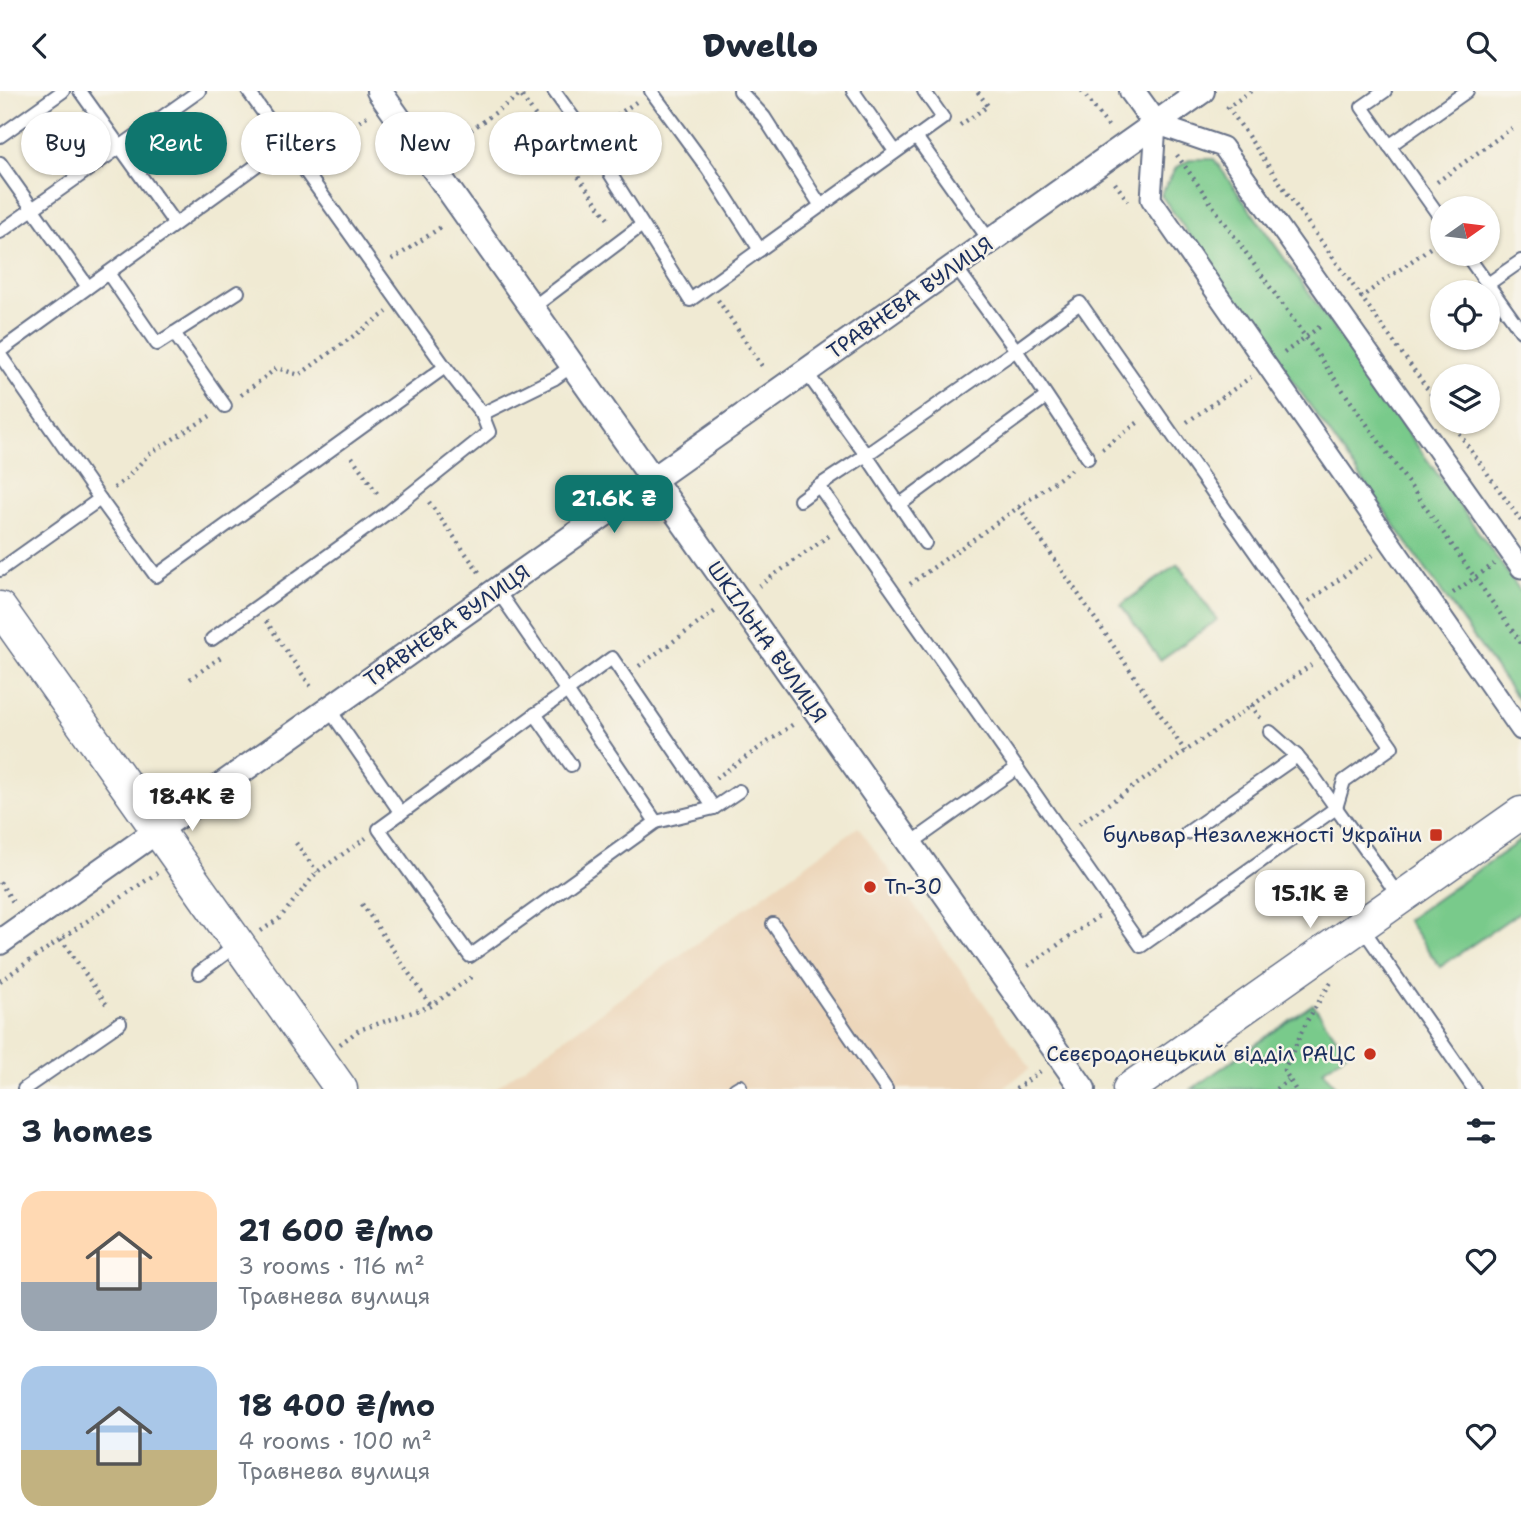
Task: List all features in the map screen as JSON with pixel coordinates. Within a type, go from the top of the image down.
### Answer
[{"type":"street","name":"ШКІЛЬНА ВУЛИЦЯ","points":[[379,91],[1083,1089]]},
{"type":"street","points":[[1132,91],[1156,124],[1223,147],[1516,561]]},
{"type":"street","name":"ТРАВНЕВА ВУЛИЦЯ","points":[[0,942],[1202,91]]},
{"type":"street","points":[[1156,124],[1152,199],[1521,730]]},
{"type":"street","points":[[0,608],[158,831],[249,938],[341,1089]]},
{"type":"street","points":[[1129,1089],[1521,813]]},
{"type":"lane","points":[[0,136],[63,91]]},
{"type":"lane","points":[[80,91],[175,224]]},
{"type":"lane","points":[[0,233],[199,91]]},
{"type":"lane","points":[[248,91],[263,112]]},
{"type":"lane","points":[[554,91],[569,112]]},
{"type":"lane","points":[[740,91],[764,117],[821,206]]},
{"type":"lane","points":[[853,91],[895,151]]},
{"type":"lane","points":[[611,175],[690,300],[943,118],[924,91]]},
{"type":"lane","points":[[1385,91],[1362,107],[1430,203]]},
{"type":"lane","points":[[1389,146],[1467,91]]},
{"type":"lane","points":[[645,95],[708,169],[760,250]]},
{"type":"lane","points":[[916,137],[990,241]]},
{"type":"lane","points":[[0,163],[88,287]]},
{"type":"lane","points":[[243,175],[0,353],[156,576],[445,367]]},
{"type":"lane","points":[[212,639],[390,511],[489,432],[482,414],[445,367],[309,175]]},
{"type":"lane","points":[[532,308],[642,225]]},
{"type":"lane","points":[[1494,280],[1521,261]]},
{"type":"lane","points":[[955,266],[1016,350],[1088,458]]},
{"type":"lane","points":[[108,273],[157,344],[238,292]]},
{"type":"lane","points":[[1500,301],[1521,331]]},
{"type":"lane","points":[[800,500],[1080,303],[1392,747],[1344,781],[1336,808],[1141,946],[820,487]]},
{"type":"lane","points":[[174,333],[225,406]]},
{"type":"lane","points":[[482,414],[555,378],[572,365]]},
{"type":"lane","points":[[806,372],[925,543]]},
{"type":"lane","points":[[899,505],[1046,397]]},
{"type":"lane","points":[[0,570],[100,499]]},
{"type":"lane","points":[[497,590],[656,822]]},
{"type":"lane","points":[[714,808],[612,658],[379,829],[470,956],[656,822],[714,808],[738,791]]},
{"type":"lane","points":[[329,709],[401,813]]},
{"type":"lane","points":[[536,714],[571,765]]},
{"type":"lane","points":[[1270,732],[1312,773],[1400,899]]},
{"type":"lane","points":[[1187,833],[1297,756]]},
{"type":"lane","points":[[910,844],[1017,768]]},
{"type":"lane","points":[[773,924],[886,1089]]},
{"type":"lane","points":[[1361,926],[1475,1089]]},
{"type":"lane","points":[[199,973],[249,938]]},
{"type":"lane","points":[[24,1089],[120,1023]]},
{"type":"path","points":[[943,118],[951,131],[988,106],[977,91]]},
{"type":"path","points":[[1082,91],[1108,126]]},
{"type":"path","points":[[1251,91],[1228,107],[1430,392]]},
{"type":"path","points":[[475,126],[521,92],[610,222]]},
{"type":"path","points":[[622,112],[645,95]]},
{"type":"path","points":[[361,120],[367,116]]},
{"type":"path","points":[[1156,124],[1521,643]]},
{"type":"path","points":[[1422,192],[1512,128]]},
{"type":"path","points":[[1114,182],[1129,203]]},
{"type":"path","points":[[377,271],[444,225]]},
{"type":"path","points":[[1340,312],[1430,248]]},
{"type":"path","points":[[709,286],[764,369]]},
{"type":"path","points":[[100,499],[126,479],[149,454],[225,406],[277,368],[299,375],[400,303]]},
{"type":"path","points":[[1252,376],[1259,387]]},
{"type":"path","points":[[895,594],[1156,411]]},
{"type":"path","points":[[1459,434],[1521,521]]},
{"type":"path","points":[[341,442],[390,511]]},
{"type":"path","points":[[419,489],[479,572]]},
{"type":"path","points":[[1019,507],[1185,751]]},
{"type":"path","points":[[759,586],[845,524]]},
{"type":"path","points":[[1296,610],[1391,543]]},
{"type":"path","points":[[1435,606],[1475,578],[1516,561]]},
{"type":"path","points":[[256,607],[313,690]]},
{"type":"path","points":[[624,676],[718,609]]},
{"type":"path","points":[[1063,834],[1327,654]]},
{"type":"path","points":[[701,788],[798,722]]},
{"type":"path","points":[[249,938],[280,918],[317,872],[379,829]]},
{"type":"path","points":[[296,842],[317,872]]},
{"type":"path","points":[[0,981],[158,872]]},
{"type":"path","points":[[0,882],[13,902],[7,906]]},
{"type":"path","points":[[362,904],[431,1006]]},
{"type":"path","points":[[1028,966],[1112,906]]},
{"type":"path","points":[[61,939],[120,1023]]},
{"type":"path","points":[[1295,1089],[1284,1070],[1307,1021],[1333,978]]},
{"type":"path","points":[[1037,1061],[1050,1079]]},
{"type":"path","points":[[1016,1089],[1043,1070]]},
{"type":"path","points":[[1276,1089],[1288,1080]]},
{"type":"shaded area","points":[[858,827],[1030,1068],[1002,1089],[494,1089]]},
{"type":"green space","points":[[1191,159],[1214,159],[1521,592],[1521,704],[1161,195],[1176,168]]},
{"type":"green space","points":[[1178,564],[1217,620],[1160,660],[1121,605]]},
{"type":"green space","points":[[1521,840],[1521,911],[1440,967],[1407,920]]},
{"type":"green space","points":[[1313,1004],[1347,1053],[1323,1070],[1337,1089],[1192,1089]]},
{"type":"place","name":"бульвар Незалежності України","points":[[1436,835]]},
{"type":"place","name":"Тп-30","points":[[870,887]]},
{"type":"place","name":"Сєвєродонецький відділ РАЦС","points":[[1370,1054]]}]
